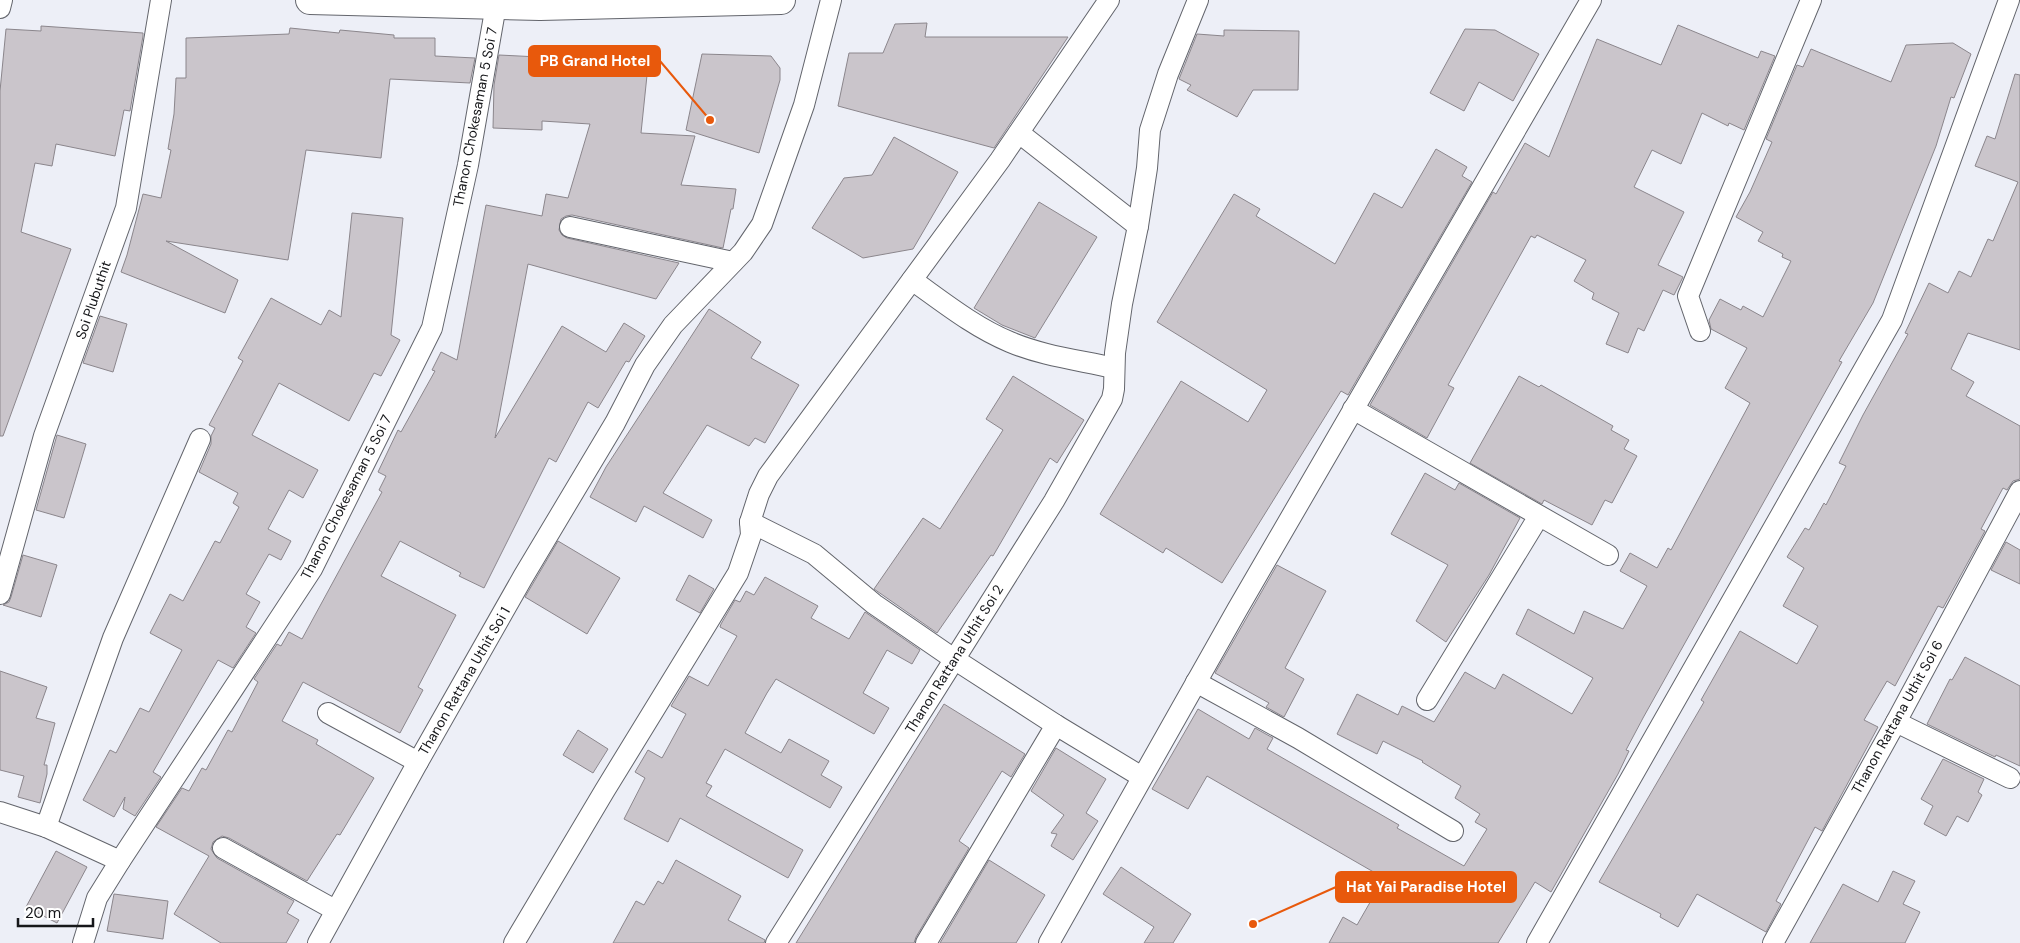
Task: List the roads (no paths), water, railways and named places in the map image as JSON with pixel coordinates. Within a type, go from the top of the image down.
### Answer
[{"type":"street","points":[[0,8],[2,0]]},
{"type":"street","name":"Soi Plubuthit","points":[[0,594],[44,436],[126,208],[161,0]]},
{"type":"street","points":[[310,0],[540,6],[781,0]]},
{"type":"street","name":"Thanon Rattana Uthit Soi 1","points":[[318,943],[528,568],[615,423],[645,365],[674,325],[743,252],[762,224],[804,105],[831,0]]},
{"type":"street","points":[[514,943],[738,573],[751,536],[750,522],[758,494],[768,476],[1018,133],[1109,0]]},
{"type":"street","name":"Thanon Rattana Uthit Soi 2","points":[[776,943],[1054,501],[1112,399],[1122,304],[1138,226],[1147,168],[1150,130],[1168,74],[1198,0]]},
{"type":"street","points":[[1049,943],[1196,682],[1591,0]]},
{"type":"street","points":[[1700,332],[1688,296],[1811,0]]},
{"type":"street","points":[[1537,943],[1892,320],[2010,0]]},
{"type":"street","name":"Thanon Chokesaman 5 Soi 7","points":[[83,943],[97,898],[312,569],[432,328],[468,165],[496,5]]},
{"type":"street","points":[[1018,133],[1138,226]]},
{"type":"street","points":[[570,227],[733,262]]},
{"type":"street","points":[[912,280],[960,314],[1007,341],[1048,354],[1114,368]]},
{"type":"street","points":[[1354,409],[1608,555]]},
{"type":"street","points":[[46,827],[113,638],[200,439]]},
{"type":"street","name":"Thanon Rattana Uthit Soi 6","points":[[1772,943],[1896,722],[2020,491]]},
{"type":"street","points":[[1426,700],[1540,516]]},
{"type":"street","points":[[750,522],[814,554],[874,604],[954,659],[1056,725],[1142,777]]},
{"type":"street","points":[[1196,682],[1298,738],[1453,831]]},
{"type":"street","points":[[328,713],[418,762]]},
{"type":"street","points":[[1896,722],[2010,778]]},
{"type":"street","points":[[926,943],[1056,725]]},
{"type":"street","points":[[0,812],[46,827],[120,861]]},
{"type":"street","points":[[222,848],[335,910]]},
{"type":"place","name":"PB Grand Hotel","points":[[710,120]]},
{"type":"place","name":"Hat Yai Paradise Hotel","points":[[1253,924]]}]
